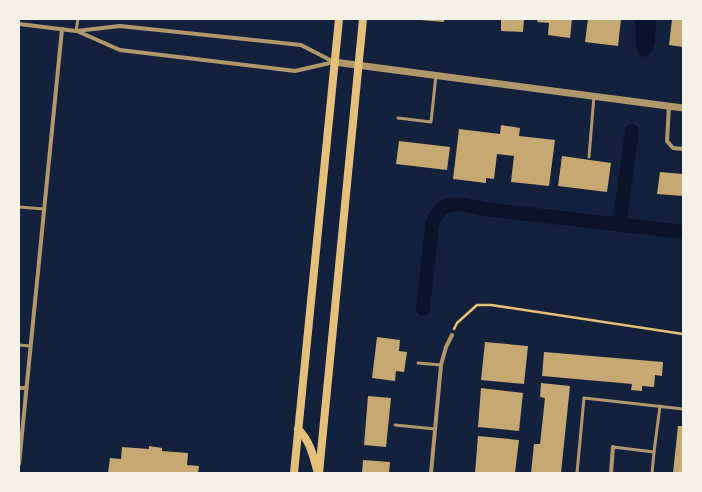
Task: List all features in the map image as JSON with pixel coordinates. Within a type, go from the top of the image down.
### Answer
[{"type":"main road","points":[[294,473],[339,19]]},
{"type":"main road","points":[[319,473],[363,19]]},
{"type":"main road","points":[[298,429],[305,436],[310,446],[319,473]]},
{"type":"street","points":[[19,24],[76,31],[120,26],[301,45],[334,62]]},
{"type":"street","points":[[19,464],[62,29]]},
{"type":"street","points":[[76,31],[120,50],[295,71],[334,62],[683,108]]},
{"type":"street","points":[[669,106],[667,141],[673,148],[683,149]]},
{"type":"street","points":[[431,473],[441,365],[446,347],[452,335]]},
{"type":"street","points":[[19,388],[26,388]]},
{"type":"street","points":[[611,473],[613,447]]},
{"type":"lane","points":[[76,31],[78,19]]},
{"type":"lane","points":[[398,118],[431,122],[436,76]]},
{"type":"lane","points":[[588,157],[594,96]]},
{"type":"lane","points":[[19,207],[44,209]]},
{"type":"lane","points":[[19,345],[30,346]]},
{"type":"lane","points":[[418,363],[441,365]]},
{"type":"lane","points":[[577,473],[584,398],[683,409]]},
{"type":"lane","points":[[652,473],[660,406]]},
{"type":"lane","points":[[395,425],[435,429]]},
{"type":"lane","points":[[613,447],[654,452]]},
{"type":"path","points":[[452,335],[457,323],[477,305],[491,305],[683,334]]},
{"type":"water","points":[[635,19],[656,19],[656,35],[653,49],[647,57],[638,55]]},
{"type":"building","points":[[444,19],[444,22],[420,20]]},
{"type":"building","points":[[501,19],[524,19],[523,32],[501,31]]},
{"type":"building","points":[[538,19],[572,19],[570,38],[548,35],[549,23],[537,22]]},
{"type":"building","points":[[588,19],[621,19],[618,46],[585,42]]},
{"type":"building","points":[[672,19],[683,19],[683,47],[669,45]]},
{"type":"building","points":[[501,125],[520,128],[519,136],[555,140],[549,186],[511,182],[514,156],[497,154],[494,179],[486,178],[486,183],[453,179],[459,129],[500,134]]},
{"type":"building","points":[[399,141],[450,147],[447,170],[396,164]]},
{"type":"building","points":[[562,156],[611,163],[607,192],[558,186]]},
{"type":"building","points":[[660,172],[683,174],[683,196],[657,194]]},
{"type":"building","points":[[377,337],[400,340],[399,351],[407,352],[404,372],[396,371],[395,381],[372,378]]},
{"type":"building","points":[[485,342],[528,346],[524,384],[481,380]]},
{"type":"building","points":[[544,352],[663,362],[662,376],[655,375],[654,387],[642,386],[642,391],[631,390],[632,384],[542,376]]},
{"type":"building","points":[[541,383],[570,386],[561,473],[531,473],[534,444],[540,444],[545,398],[540,397]]},
{"type":"building","points":[[481,388],[523,393],[519,431],[478,427]]},
{"type":"building","points":[[368,396],[391,398],[386,447],[364,445]]},
{"type":"building","points":[[678,426],[683,426],[683,473],[673,473]]},
{"type":"building","points":[[478,436],[519,440],[515,473],[475,473]]},
{"type":"building","points":[[149,446],[162,448],[162,451],[188,453],[187,465],[199,466],[198,473],[108,473],[110,458],[121,459],[122,447],[149,449]]},
{"type":"building","points":[[363,460],[390,462],[389,473],[362,473]]},
{"type":"waterway","points":[[619,225],[632,131]]},
{"type":"waterway","points":[[423,309],[432,225],[437,214],[446,206],[459,204],[484,209],[683,232]]}]
